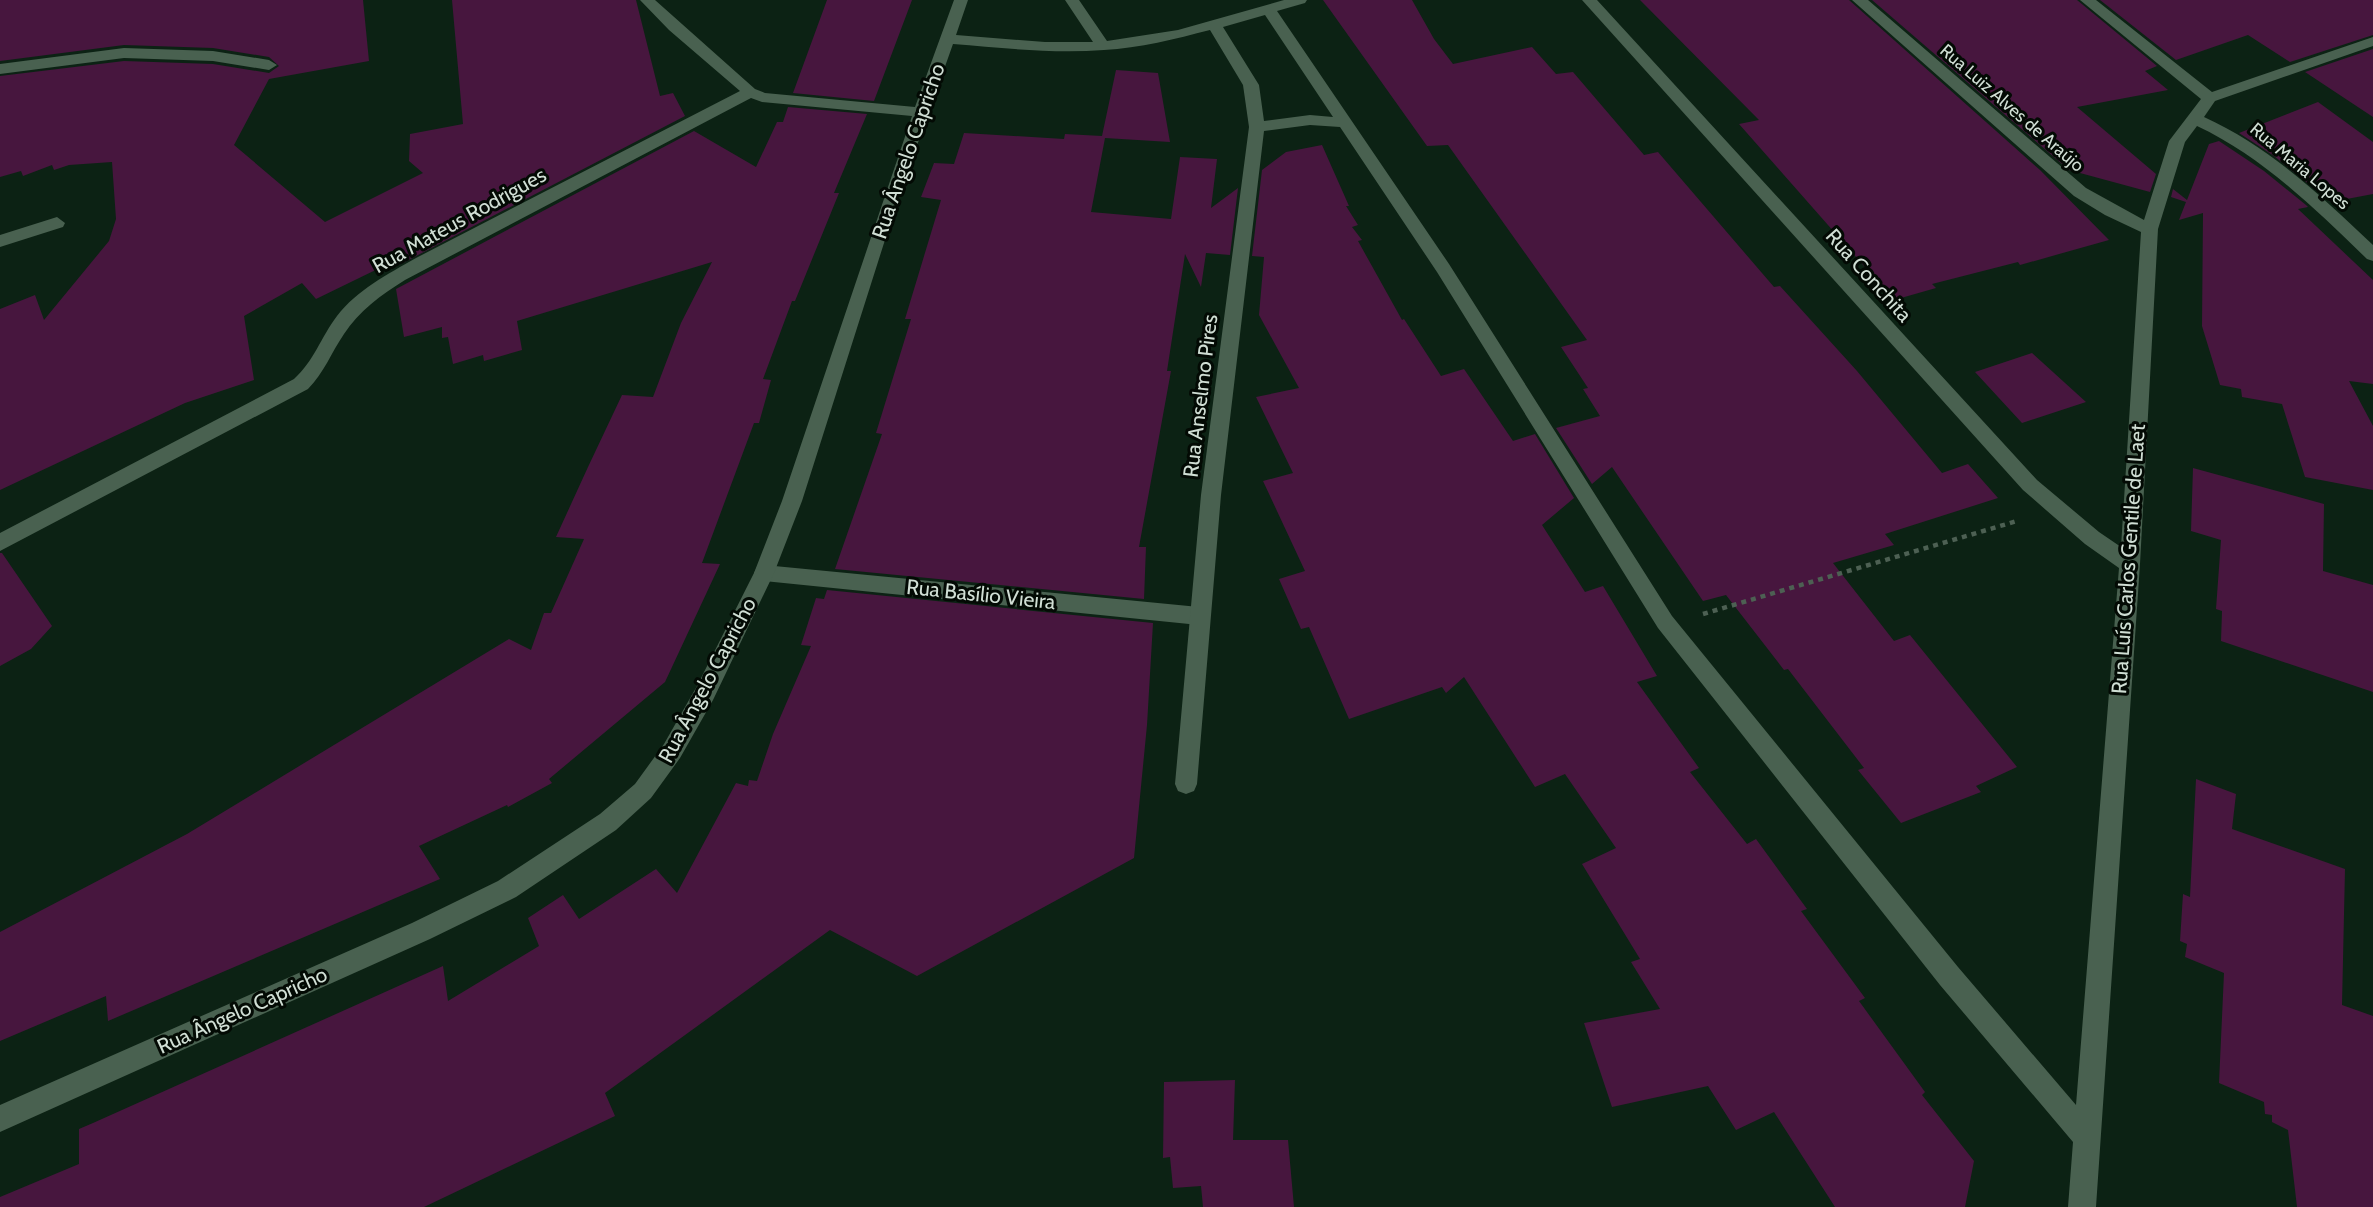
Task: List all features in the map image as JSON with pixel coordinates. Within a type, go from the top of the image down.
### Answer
[{"type":"street","points":[[647,0],[674,27],[750,92],[774,99],[920,111]]},
{"type":"street","name":"Rua Ângelo Capricho","points":[[0,1119],[507,889],[608,822],[643,791],[673,751],[764,573],[792,501],[920,111],[961,0]]},
{"type":"street","points":[[1072,0],[1103,46]]},
{"type":"street","points":[[948,39],[1039,46],[1103,46],[1214,25],[1300,0]]},
{"type":"street","name":"Rua Conchita","points":[[1589,0],[2030,485],[2092,538],[2130,564]]},
{"type":"street","name":"Rua Luiz Alves de Araújo","points":[[1859,0],[2080,192],[2111,211],[2150,229]]},
{"type":"street","points":[[2087,0],[2210,98],[2373,41]]},
{"type":"street","points":[[1268,9],[1450,280],[1665,622],[1949,976],[2088,1139]]},
{"type":"street","name":"Rua Anselmo Pires","points":[[1186,784],[1212,482],[1257,127],[1251,85],[1214,25]]},
{"type":"street","points":[[0,69],[124,53],[213,57],[269,65]]},
{"type":"street","name":"Rua Mateus Rodrigues","points":[[0,543],[301,384],[314,373],[337,329],[354,309],[382,286],[422,262],[750,92]]},
{"type":"street","name":"Rua Luís Carlos Gentile de Laet","points":[[2082,1207],[2130,564],[2150,229],[2177,141],[2210,98]]},
{"type":"street","name":"Rua Maria Lopes","points":[[2194,118],[2222,129],[2261,153],[2373,255]]},
{"type":"street","points":[[1257,127],[1310,120],[1346,123]]},
{"type":"street","points":[[0,241],[57,223]]},
{"type":"street","name":"Rua Basílio Vieira","points":[[764,573],[1199,616]]},
{"type":"path","points":[[1665,622],[1715,611],[2056,509]]},
{"type":"building","points":[[0,0],[363,0],[369,61],[269,79],[234,145],[325,222],[423,173],[409,161],[410,134],[463,124],[452,0],[636,0],[660,96],[673,93],[685,116],[393,268],[392,262],[316,299],[302,283],[244,316],[254,380],[185,403],[0,490],[0,309],[35,295],[44,320],[109,241],[116,219],[112,162],[69,165],[54,170],[52,165],[23,176],[21,171],[0,177],[0,76],[124,61],[213,64],[269,73],[279,66],[269,57],[213,48],[124,45],[0,61]]},
{"type":"building","points":[[827,0],[912,0],[874,101],[793,93]]},
{"type":"building","points":[[1323,0],[1412,0],[1434,39],[1453,64],[1532,47],[1556,74],[1573,72],[1644,155],[1658,152],[1774,287],[1780,286],[1857,371],[1942,473],[1968,464],[1998,498],[1885,534],[1894,545],[1833,563],[1894,641],[1910,635],[2017,767],[1976,786],[1981,792],[1901,823],[1858,770],[1864,768],[1788,669],[1784,670],[1726,595],[1703,601],[1612,467],[1592,484],[1556,428],[1600,416],[1583,389],[1588,388],[1561,347],[1587,340],[1448,145],[1427,146]]},
{"type":"building","points":[[1640,0],[1849,0],[2040,170],[2109,240],[2020,265],[2018,262],[1932,284],[1936,288],[1894,300],[1739,124],[1759,120]]},
{"type":"building","points":[[1872,0],[2077,0],[2157,66],[2145,71],[2168,90],[2077,107],[2156,174],[2150,192],[2069,170]]},
{"type":"building","points":[[2100,0],[2373,0],[2373,35],[2290,62],[2248,35],[2176,60]]},
{"type":"building","points":[[2373,49],[2373,117],[2305,72]]},
{"type":"building","points":[[1116,70],[1158,73],[1170,142],[1105,138],[1091,212],[1171,219],[1180,157],[1217,159],[1211,208],[1238,188],[1230,255],[1206,253],[1201,287],[1185,254],[1167,371],[1171,371],[1139,547],[1146,547],[1144,599],[835,569],[882,434],[876,433],[911,319],[905,319],[941,200],[921,197],[934,163],[954,164],[964,133],[1064,139],[1065,134],[1102,136]]},
{"type":"building","points":[[2318,102],[2373,142],[2373,194],[2331,202],[2274,156],[2239,133]]},
{"type":"building","points":[[788,107],[867,114],[834,193],[839,193],[795,301],[792,301],[763,379],[771,380],[759,423],[754,423],[702,563],[720,564],[665,682],[549,779],[552,783],[508,807],[507,805],[419,846],[440,879],[108,1021],[106,996],[0,1041],[0,932],[187,834],[509,639],[531,650],[544,613],[551,613],[584,539],[556,537],[588,467],[622,395],[653,397],[681,323],[712,262],[517,321],[522,350],[484,361],[483,355],[453,364],[448,337],[442,338],[442,327],[404,337],[396,289],[694,131],[756,167],[777,122],[783,122]]},
{"type":"building","points":[[2219,141],[2264,171],[2306,205],[2308,207],[2298,209],[2373,280],[2373,384],[2349,381],[2373,426],[2373,490],[2305,477],[2282,404],[2242,397],[2241,389],[2220,385],[2202,326],[2203,213],[2179,220],[2186,202],[2171,197],[2173,189],[2187,200],[2209,144]]},
{"type":"building","points":[[1322,145],[1349,206],[1346,206],[1358,225],[1352,227],[1362,240],[1358,241],[1402,320],[1404,319],[1441,376],[1464,369],[1513,441],[1535,434],[1574,498],[1542,525],[1585,592],[1603,586],[1657,676],[1637,682],[1699,768],[1690,772],[1747,844],[1756,839],[1807,909],[1801,911],[1865,998],[1859,1001],[1925,1092],[1922,1095],[1974,1161],[1965,1207],[1835,1207],[1774,1112],[1736,1130],[1708,1086],[1612,1107],[1584,1023],[1660,1009],[1631,962],[1640,959],[1582,864],[1616,848],[1565,774],[1535,787],[1464,677],[1446,693],[1442,687],[1349,719],[1309,627],[1301,629],[1279,579],[1305,571],[1263,481],[1293,473],[1256,397],[1299,388],[1259,315],[1264,257],[1252,256],[1262,170],[1286,152]]},
{"type":"building","points":[[2032,353],[2086,402],[2022,423],[1975,372]]},
{"type":"building","points":[[2193,468],[2324,504],[2323,571],[2373,585],[2373,692],[2221,641],[2222,611],[2216,609],[2221,540],[2191,531]]},
{"type":"building","points":[[0,553],[52,626],[31,649],[0,666]]},
{"type":"building","points":[[827,590],[1153,623],[1147,725],[1134,858],[917,976],[830,930],[605,1093],[615,1116],[424,1207],[0,1207],[0,1197],[79,1164],[79,1129],[443,966],[448,1001],[539,946],[528,918],[563,895],[579,919],[656,869],[677,893],[736,783],[748,786],[749,780],[757,781],[773,734],[811,646],[801,645],[816,598],[824,599]]},
{"type":"building","points":[[2196,779],[2236,794],[2232,829],[2345,869],[2342,1005],[2373,1016],[2373,1207],[2297,1207],[2288,1130],[2272,1122],[2272,1115],[2265,1114],[2264,1102],[2219,1083],[2224,973],[2185,957],[2187,944],[2180,941],[2183,894],[2190,897]]},
{"type":"building","points":[[1235,1080],[1233,1140],[1288,1140],[1294,1207],[1203,1207],[1201,1186],[1173,1188],[1170,1157],[1163,1158],[1164,1082]]}]
